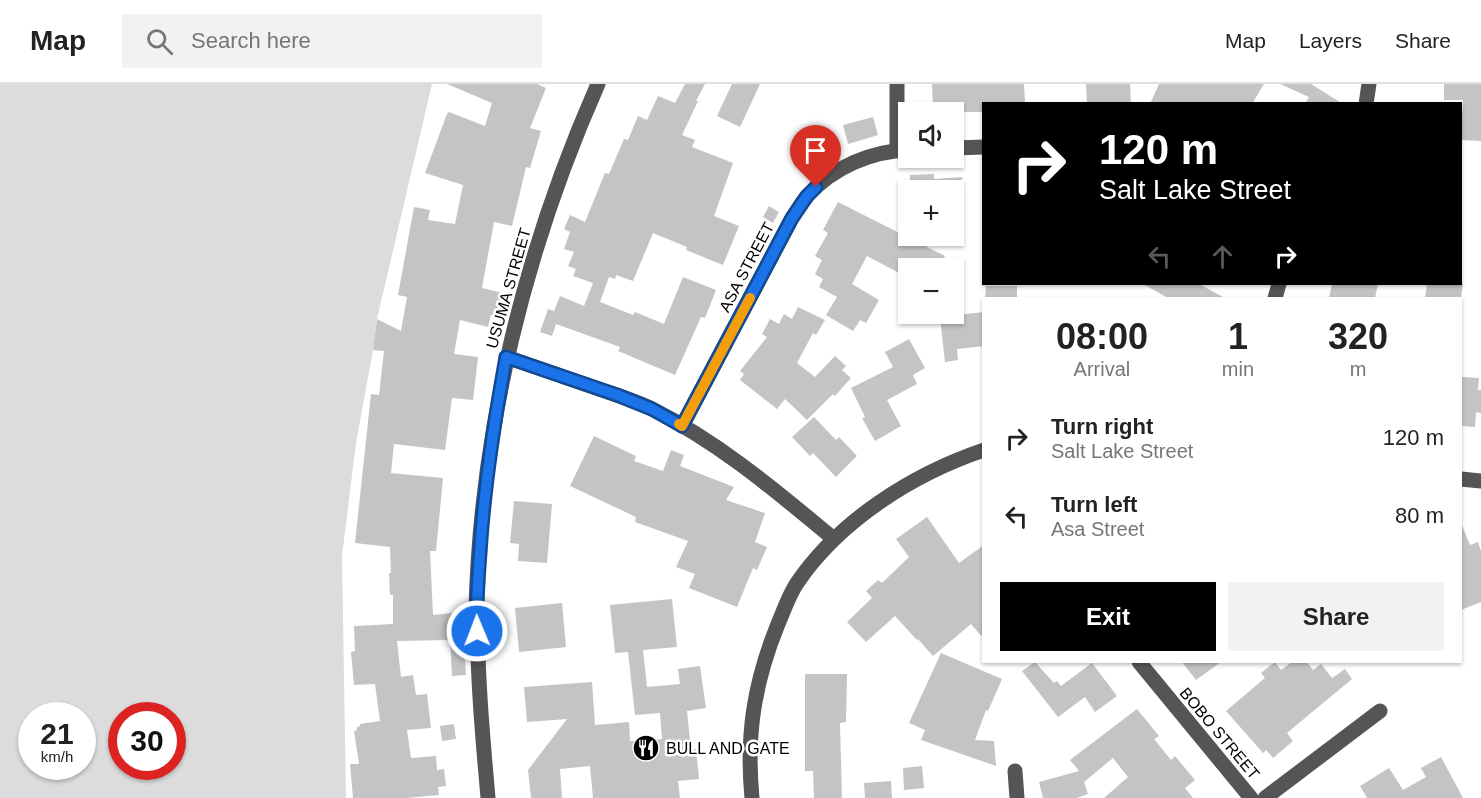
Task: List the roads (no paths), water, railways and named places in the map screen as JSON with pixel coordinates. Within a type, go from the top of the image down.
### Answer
[{"type":"street","name":"USUMA STREET","points":[[488,798],[479,700],[476,608],[486,483],[493,429],[506,357],[526,284],[558,182],[598,84]]},
{"type":"street","points":[[897,84],[899,102]]},
{"type":"street","points":[[1366,102],[1369,84]]},
{"type":"street","points":[[964,148],[982,147]]},
{"type":"street","name":"ASA STREET","points":[[682,426],[792,218],[807,196],[826,178],[849,164],[871,156],[898,151]]},
{"type":"street","points":[[506,357],[652,409],[712,444],[775,490],[834,539]]},
{"type":"street","points":[[752,798],[751,723],[756,693],[773,637],[796,584],[834,539],[861,516],[921,477],[982,451]]},
{"type":"street","points":[[1462,478],[1481,481]]},
{"type":"street","name":"BOBO STREET","points":[[1141,663],[1251,798]]},
{"type":"street","points":[[1265,798],[1380,711]]},
{"type":"street","points":[[1015,771],[1017,798]]},
{"type":"place","name":"BULL AND GATE","points":[[646,748]]}]
